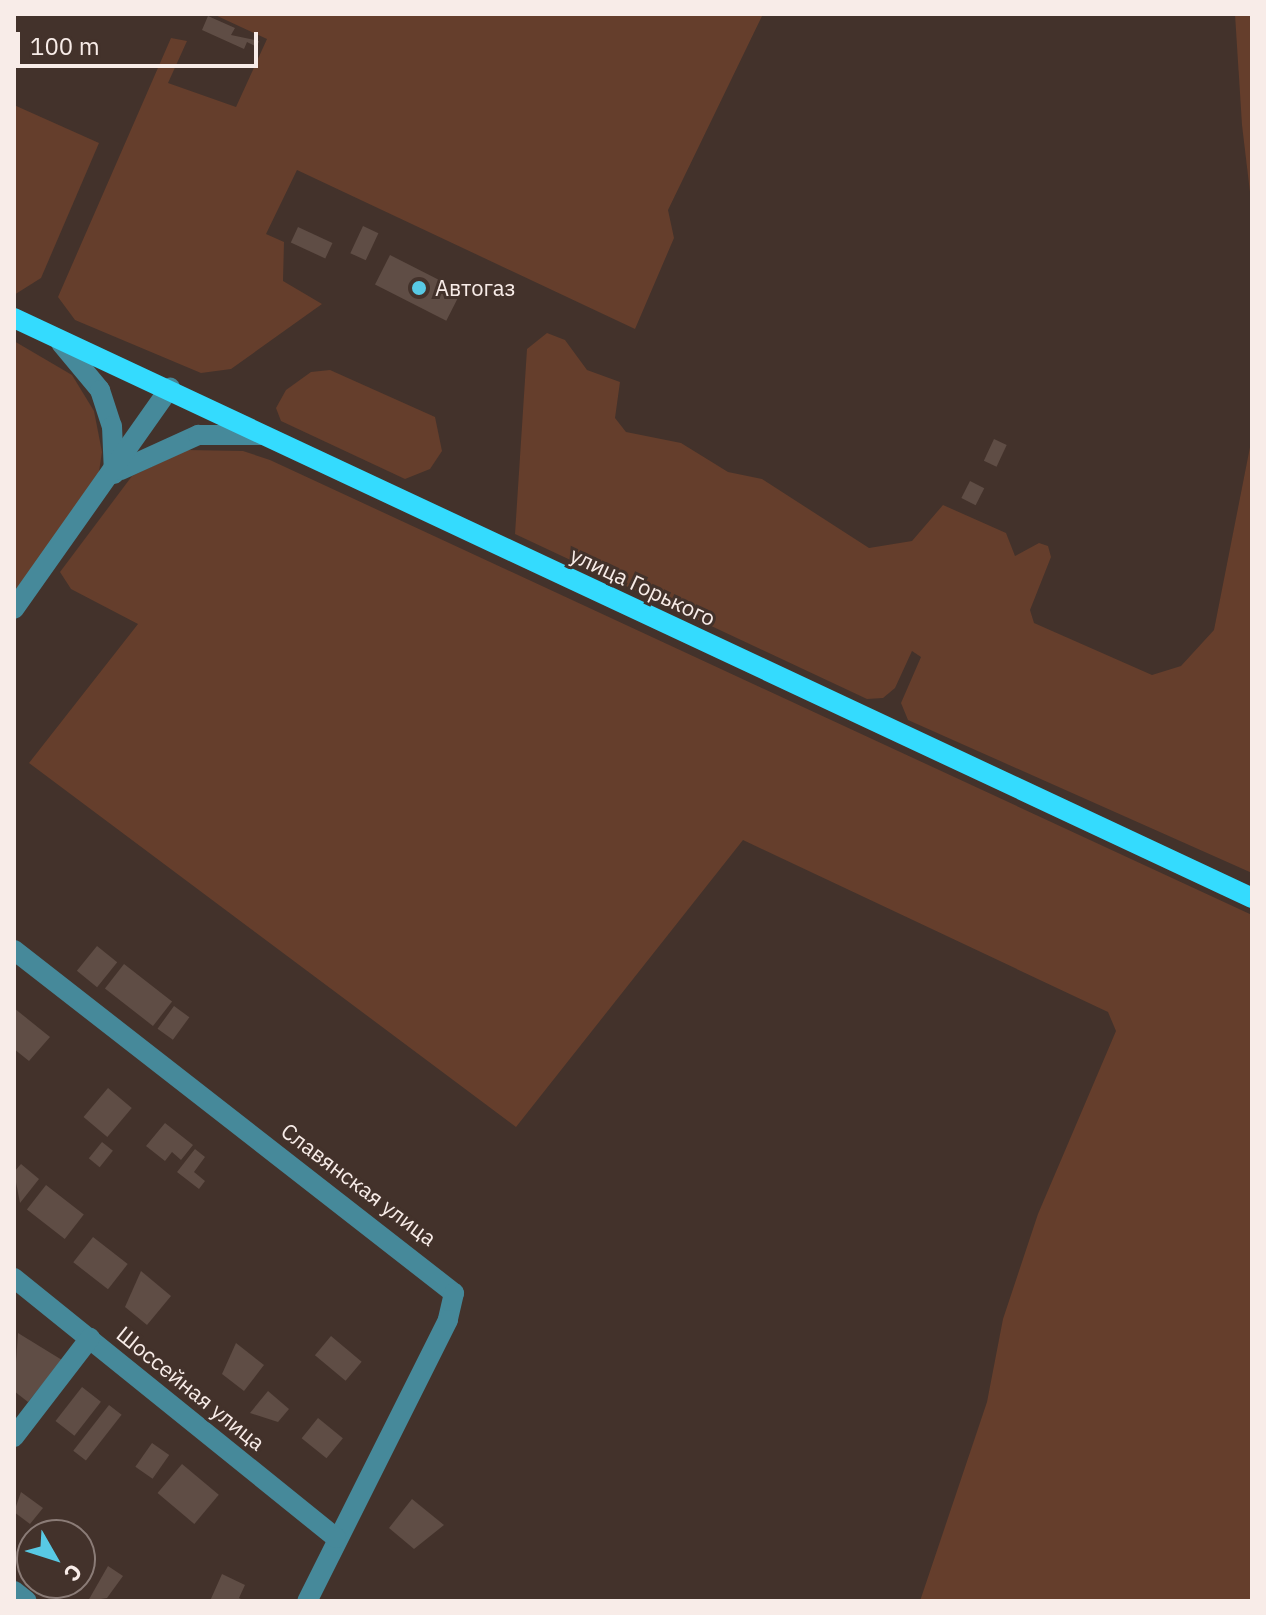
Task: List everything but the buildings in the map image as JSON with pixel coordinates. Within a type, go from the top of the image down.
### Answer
[{"type":"main road","name":"улица Горького","points":[[14,318],[170,388],[1252,898]]},
{"type":"street","points":[[56,337],[100,390],[112,426],[114,474]]},
{"type":"street","points":[[14,609],[114,474],[170,388]]},
{"type":"street","points":[[114,474],[198,435],[270,436]]},
{"type":"street","name":"Славянская улица","points":[[14,950],[454,1293],[448,1320],[336,1538]]},
{"type":"street","name":"Шоссейная улица","points":[[14,1278],[336,1538]]},
{"type":"street","points":[[14,1437],[90,1338]]},
{"type":"street","points":[[307,1601],[336,1538]]},
{"type":"street","points":[[14,1591],[27,1601]]},
{"type":"shaded area","points":[[213,14],[763,14],[668,210],[674,238],[635,329],[297,170],[266,234],[284,242],[283,281],[322,304],[231,369],[201,373],[75,320],[58,297],[171,38],[187,41],[168,83],[236,107],[267,39]]},
{"type":"shaded area","points":[[1235,14],[1252,14],[1252,209],[1242,125]]},
{"type":"shaded area","points":[[14,105],[99,143],[41,278],[14,295]]},
{"type":"shaded area","points":[[547,333],[565,340],[587,370],[620,382],[615,418],[626,432],[681,443],[728,472],[762,479],[869,548],[912,541],[943,505],[1006,533],[1015,556],[1039,543],[1048,546],[1051,557],[1030,610],[1034,623],[1152,675],[1181,666],[1214,630],[1252,437],[1252,873],[908,720],[901,703],[921,657],[912,651],[895,688],[883,698],[867,699],[515,534],[527,349]]},
{"type":"shaded area","points":[[14,341],[72,375],[94,411],[102,452],[98,478],[14,596]]},
{"type":"shaded area","points":[[330,370],[435,417],[442,451],[430,469],[405,479],[281,421],[276,408],[286,390],[311,372]]},
{"type":"shaded area","points":[[187,450],[243,451],[270,460],[1252,915],[1252,1601],[920,1601],[987,1402],[1003,1319],[1038,1214],[1116,1031],[1108,1012],[743,840],[516,1127],[29,763],[138,624],[71,589],[60,572],[132,476]]},
{"type":"place","name":"Автогаз","points":[[419,288]]}]
